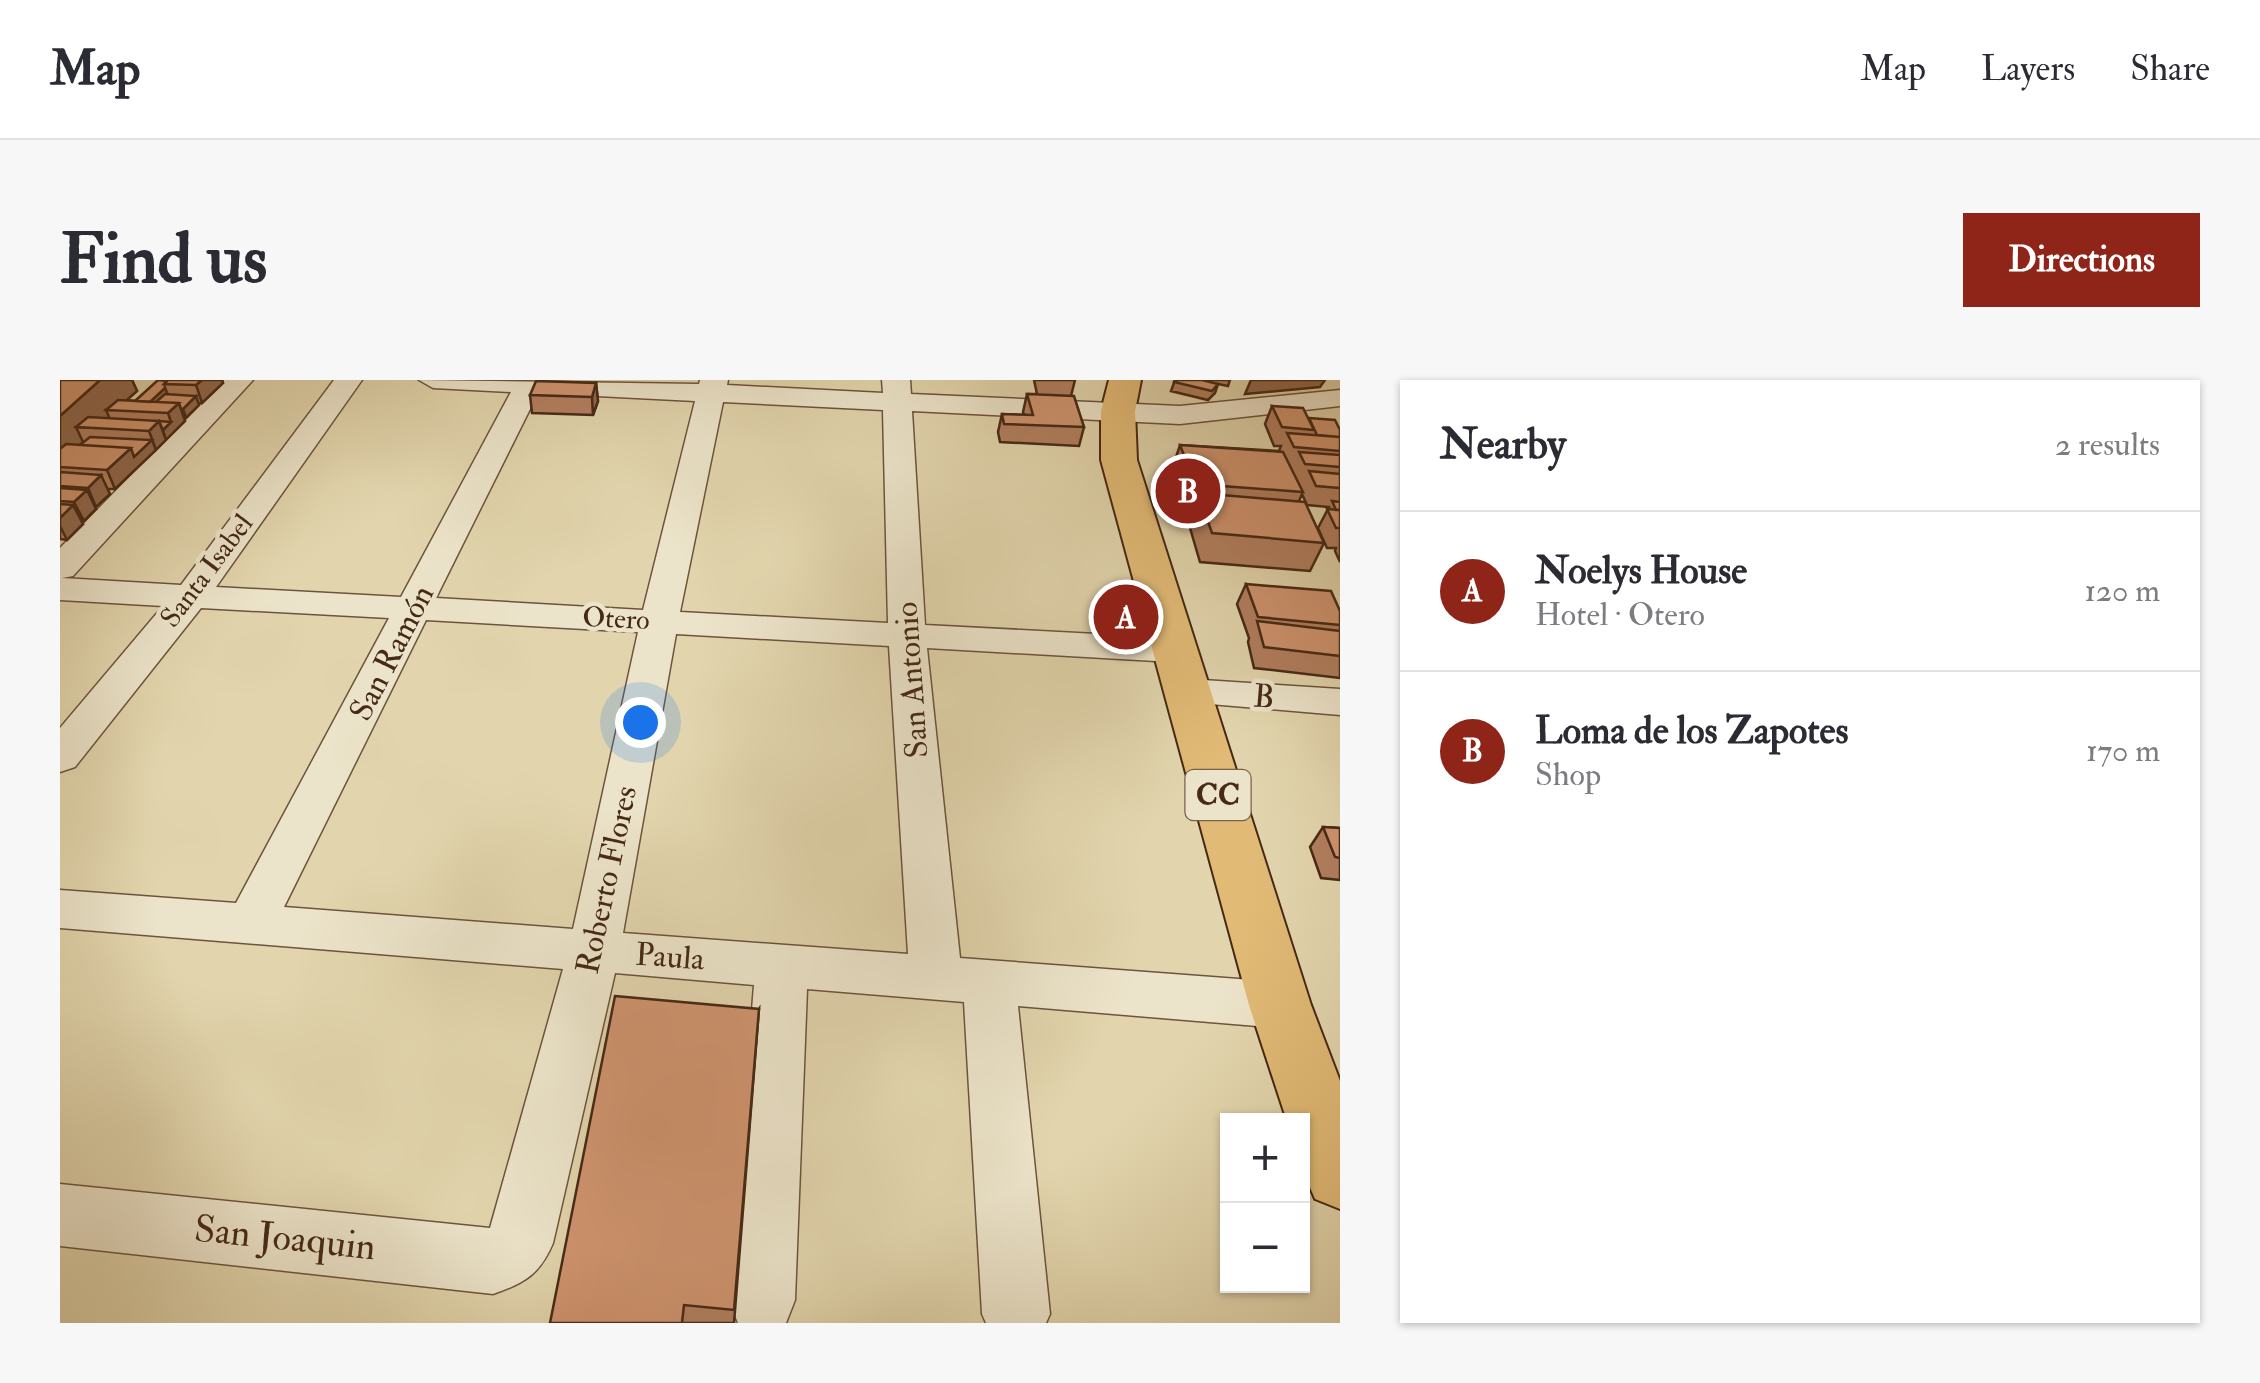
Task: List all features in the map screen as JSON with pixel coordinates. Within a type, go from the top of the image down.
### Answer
[{"type":"main road","name":"CC","points":[[1122,396],[1118,460],[1280,1006],[1340,1175]]},
{"type":"street","points":[[60,568],[239,380]]},
{"type":"street","name":"Santa Isabel","points":[[60,757],[190,596],[348,380]]},
{"type":"street","points":[[433,380],[1122,396],[1180,415],[1340,398]]},
{"type":"street","name":"San Ramón","points":[[250,924],[530,382]]},
{"type":"street","name":"Roberto Flores","points":[[508,1256],[520,1242],[594,951],[659,622],[712,386]]},
{"type":"street","name":"San Antonio","points":[[896,390],[907,636],[1016,1314]]},
{"type":"street","name":"Otero","points":[[60,588],[907,636],[1180,671]]},
{"type":"street","name":"B","points":[[1180,671],[1340,702]]},
{"type":"street","name":"Paula","points":[[60,909],[1280,1006]]},
{"type":"street","points":[[762,1300],[782,966]]},
{"type":"street","name":"San Joaquin","points":[[60,1215],[493,1260],[508,1256]]},
{"type":"building","points":[[60,380],[100,380],[60,416]]},
{"type":"building","points":[[158,380],[167,381],[165,388],[150,402],[135,401]]},
{"type":"building","points":[[168,380],[202,380],[196,385],[164,384]]},
{"type":"building","points":[[1175,380],[1202,380],[1218,384],[1212,391]]},
{"type":"building","points":[[536,381],[596,383],[592,397],[530,395]]},
{"type":"building","points":[[165,394],[196,396],[181,409],[179,403],[156,402]]},
{"type":"building","points":[[1027,394],[1074,396],[1084,427],[1004,424],[1002,414],[1033,415]]},
{"type":"building","points":[[118,400],[179,403],[168,413],[106,410]]},
{"type":"building","points":[[1272,406],[1303,408],[1314,430],[1282,427]]},
{"type":"building","points":[[88,417],[159,421],[149,431],[76,427]]},
{"type":"building","points":[[1309,418],[1335,420],[1340,437],[1317,435]]},
{"type":"building","points":[[1287,433],[1340,437],[1340,451],[1294,447]]},
{"type":"building","points":[[90,437],[152,440],[134,457],[131,448],[80,445]]},
{"type":"building","points":[[66,444],[131,448],[107,470],[60,467],[60,449]]},
{"type":"building","points":[[1180,445],[1283,452],[1303,492],[1195,484]]},
{"type":"building","points":[[1299,452],[1340,455],[1340,467],[1305,464]]},
{"type":"building","points":[[1309,471],[1340,474],[1340,488],[1316,486]]},
{"type":"building","points":[[60,472],[101,475],[88,488],[60,486]]},
{"type":"building","points":[[60,488],[87,490],[74,502],[60,501]]},
{"type":"building","points":[[1198,493],[1305,502],[1324,543],[1212,533]]},
{"type":"building","points":[[60,504],[73,505],[60,518]]},
{"type":"building","points":[[1327,509],[1340,510],[1340,528],[1336,528]]},
{"type":"building","points":[[1246,584],[1331,591],[1340,611],[1340,625],[1258,617]]},
{"type":"building","points":[[1257,621],[1340,631],[1340,656],[1264,647]]},
{"type":"building","points":[[1323,827],[1340,828],[1340,858],[1335,857]]},
{"type":"building","points":[[615,996],[759,1009],[734,1310],[684,1305],[682,1323],[550,1323]]},
{"type":"place","name":"Loma de los Zapotes","points":[[1188,491]]},
{"type":"place","name":"Noelys House","points":[[1126,617]]}]
